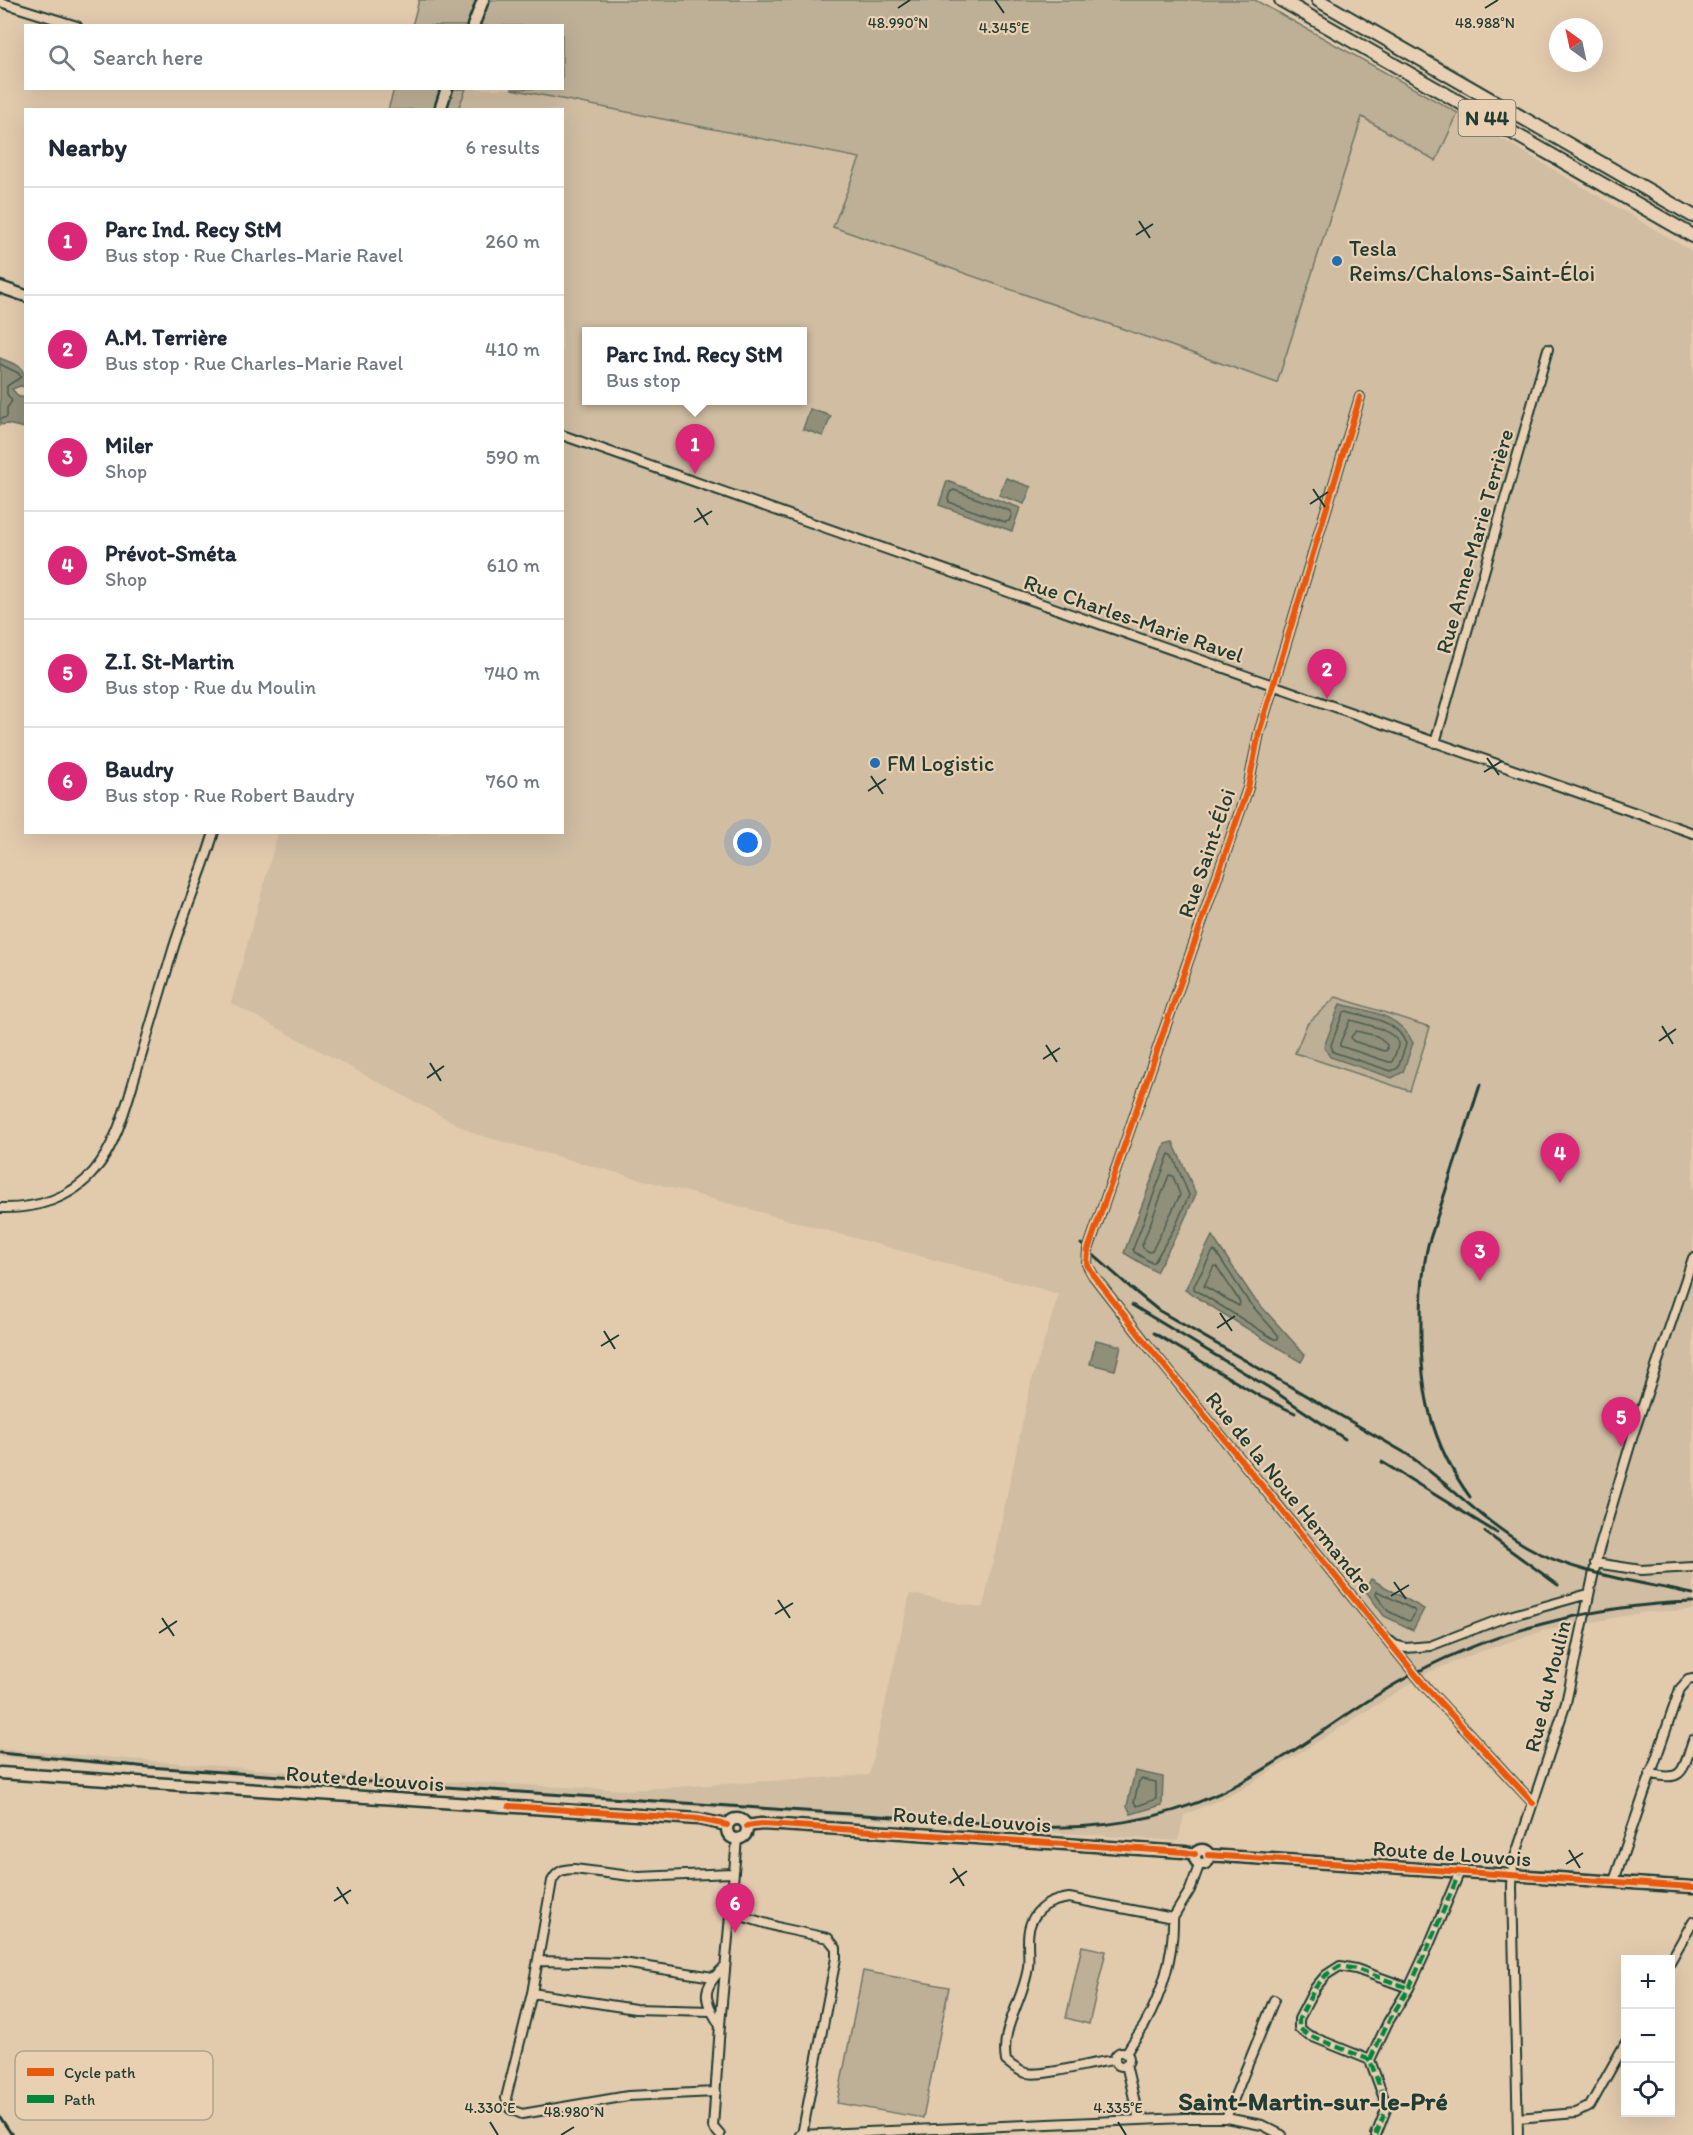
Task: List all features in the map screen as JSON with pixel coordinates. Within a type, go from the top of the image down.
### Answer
[{"type":"main road","name":"N 44","points":[[1281,0],[1693,236]]},
{"type":"main road","name":"N 44","points":[[1318,0],[1693,216]]},
{"type":"street","points":[[474,21],[484,0]]},
{"type":"street","points":[[0,2],[71,24]]},
{"type":"street","points":[[441,108],[446,90]]},
{"type":"street","points":[[0,286],[24,295]]},
{"type":"street","name":"Rue Anne-Marie Terrière","points":[[1435,743],[1548,349]]},
{"type":"street","name":"Rue Saint-Éloi","points":[[1118,1308],[1089,1269],[1088,1250],[1248,788],[1259,733],[1360,397]]},
{"type":"street","name":"Rue Charles-Marie Ravel","points":[[564,436],[1693,833]]},
{"type":"street","points":[[0,1208],[21,1208],[56,1200],[85,1180],[103,1159],[119,1124],[173,950],[213,834]]},
{"type":"street","name":"Rue du Moulin","points":[[1518,2135],[1513,1863],[1566,1703],[1595,1563],[1633,1435],[1693,1258]]},
{"type":"street","name":"Rue de la Noue Hermandre","points":[[1118,1308],[1430,1692],[1533,1803]]},
{"type":"street","points":[[1595,1563],[1641,1570],[1693,1568]]},
{"type":"street","points":[[1384,1636],[1395,1645],[1406,1648],[1430,1646],[1506,1617],[1588,1594]]},
{"type":"street","points":[[1614,1881],[1680,1689],[1688,1680],[1693,1679]]},
{"type":"street","points":[[1650,1773],[1666,1778],[1677,1775],[1683,1769],[1693,1740]]},
{"type":"street","name":"Route de Louvois","points":[[0,1773],[686,1818],[728,1825]]},
{"type":"street","points":[[737,1819],[743,1821],[747,1826],[745,1835],[737,1839],[728,1835],[728,1825],[731,1820],[737,1819]]},
{"type":"street","name":"Route de Louvois","points":[[747,1826],[771,1824],[954,1835],[1184,1852],[1201,1857],[1693,1887]]},
{"type":"street","points":[[720,2135],[713,2127],[724,1966],[737,1839]]},
{"type":"street","points":[[1126,2054],[1144,2025],[1162,1988],[1173,1934],[1173,1918],[1190,1890],[1201,1857]]},
{"type":"street","points":[[716,2092],[628,2096],[522,2114],[516,2113],[507,2104],[506,2098],[532,1993],[552,1881],[559,1872],[564,1869],[574,1869],[639,1877],[732,1873]]},
{"type":"street","points":[[1376,2135],[1387,2107],[1370,2060],[1429,1946],[1460,1871]]},
{"type":"street","points":[[1139,2120],[1126,2064],[1129,2058],[1126,2054],[1119,2052],[1114,2060],[1048,2072],[1027,2073],[1016,2069],[1006,2061],[1004,2048],[1007,2028],[1021,1995],[1028,1967],[1028,1937],[1032,1919],[1041,1908],[1053,1901],[1069,1898],[1173,1918]]},
{"type":"street","points":[[731,1913],[781,1928],[828,1938],[836,1948],[836,1958],[801,2135],[1226,2118],[1262,2126],[1282,2135]]},
{"type":"street","points":[[1675,1955],[1693,1921]]},
{"type":"street","points":[[538,1960],[632,1964],[713,1977]]},
{"type":"street","points":[[720,2025],[706,2001],[709,1984],[724,1966]]},
{"type":"street","points":[[1370,2060],[1308,2035],[1299,2028],[1299,2019],[1315,1988],[1332,1970],[1346,1966],[1409,1988]]},
{"type":"street","points":[[532,1993],[635,2009],[711,2011]]},
{"type":"street","points":[[1226,2118],[1274,2000]]},
{"type":"street","points":[[1518,2118],[1576,2113],[1590,2106],[1621,2051]]},
{"type":"street","points":[[1114,2060],[1120,2066],[1126,2064]]},
{"type":"shaded area","points":[[419,0],[1255,0],[1458,113],[1436,161],[1362,117],[1277,383],[833,227],[860,158],[516,90],[564,90],[564,24],[413,24]]},
{"type":"shaded area","points":[[394,90],[466,90],[458,108],[389,108]]},
{"type":"shaded area","points":[[466,90],[516,90],[860,158],[833,227],[1276,383],[1362,117],[1436,161],[1458,113],[1693,252],[1693,1610],[1646,1612],[1543,1631],[1482,1651],[1429,1672],[1239,1791],[1184,1815],[1178,1841],[0,1757],[0,1749],[374,1778],[627,1790],[869,1775],[910,1594],[983,1608],[1031,1383],[1059,1294],[475,1134],[231,1003],[278,834],[564,834],[564,108],[458,108]]},
{"type":"shaded area","points":[[1336,997],[1430,1027],[1410,1091],[1295,1053],[1307,1024]]},
{"type":"shaded area","points":[[1082,1946],[1106,1951],[1089,2024],[1066,2018]]},
{"type":"shaded area","points":[[863,1971],[949,1987],[923,2118],[837,2103]]},
{"type":"water","points":[[0,358],[20,367],[24,374],[24,387],[12,389],[19,397],[24,397],[24,428],[0,425]]},
{"type":"water","points":[[810,409],[831,416],[823,436],[803,429]]},
{"type":"water","points":[[1006,478],[1031,487],[1024,504],[999,495]]},
{"type":"water","points":[[947,481],[1020,508],[1012,531],[939,505]]},
{"type":"water","points":[[1340,1004],[1382,1015],[1407,1033],[1413,1043],[1403,1072],[1392,1078],[1330,1057],[1324,1047]]},
{"type":"water","points":[[1173,1142],[1196,1194],[1156,1272],[1124,1253],[1165,1144]]},
{"type":"water","points":[[1212,1236],[1253,1297],[1305,1355],[1301,1362],[1185,1290]]},
{"type":"water","points":[[1096,1340],[1121,1346],[1115,1370],[1090,1364]]},
{"type":"water","points":[[1371,1579],[1424,1609],[1413,1630],[1384,1616],[1365,1590]]},
{"type":"water","points":[[1135,1771],[1163,1777],[1162,1805],[1131,1814],[1127,1806]]},
{"type":"railway","points":[[1470,1497],[1445,1456],[1430,1414],[1421,1347],[1421,1304],[1428,1245],[1480,1085]]},
{"type":"railway","points":[[1081,1244],[1158,1310],[1407,1454],[1480,1514],[1526,1546],[1564,1564],[1629,1581],[1693,1594]]},
{"type":"railway","points":[[1132,1305],[1268,1387],[1345,1439]]},
{"type":"railway","points":[[1154,1333],[1261,1397],[1295,1413]]},
{"type":"railway","points":[[1382,1462],[1497,1533]]},
{"type":"railway","points":[[1485,1532],[1558,1585]]},
{"type":"railway","points":[[0,1753],[148,1767],[1043,1827],[1094,1826],[1120,1823],[1169,1812],[1217,1794],[1280,1760],[1397,1683],[1466,1649],[1540,1624],[1578,1616],[1655,1604],[1693,1602]]},
{"type":"railway","points":[[0,2117],[12,2135]]},
{"type":"marked path","points":[[1376,2135],[1387,2107],[1370,2060],[1388,2022],[1409,1988],[1460,1871]]},
{"type":"marked path","points":[[1370,2060],[1308,2035],[1299,2028],[1299,2019],[1315,1988],[1326,1975],[1340,1966],[1356,1969],[1409,1988]]},
{"type":"cycle path","points":[[1360,397],[1259,733],[1248,788],[1088,1250],[1087,1264],[1145,1342],[1424,1685],[1533,1803]]},
{"type":"cycle path","points":[[509,1806],[698,1819],[727,1825]]},
{"type":"cycle path","points":[[747,1826],[781,1825],[1195,1854]]},
{"type":"cycle path","points":[[1208,1855],[1693,1887]]},
{"type":"place","name":"Tesla Reims/Chalons-Saint-Éloi","points":[[1337,261]]},
{"type":"place","name":"Parc Ind. Recy StM","points":[[695,474]]},
{"type":"place","name":"A.M. Terrière","points":[[1327,699]]},
{"type":"place","name":"FM Logistic","points":[[875,763]]},
{"type":"place","name":"Prévot-Sméta","points":[[1560,1183]]},
{"type":"place","name":"Miler","points":[[1480,1281]]},
{"type":"place","name":"Z.I. St-Martin","points":[[1621,1447]]},
{"type":"place","name":"Baudry","points":[[735,1933]]},
{"type":"district","name":"Saint-Martin-sur-le-Pré","points":[[1313,2101]]}]
